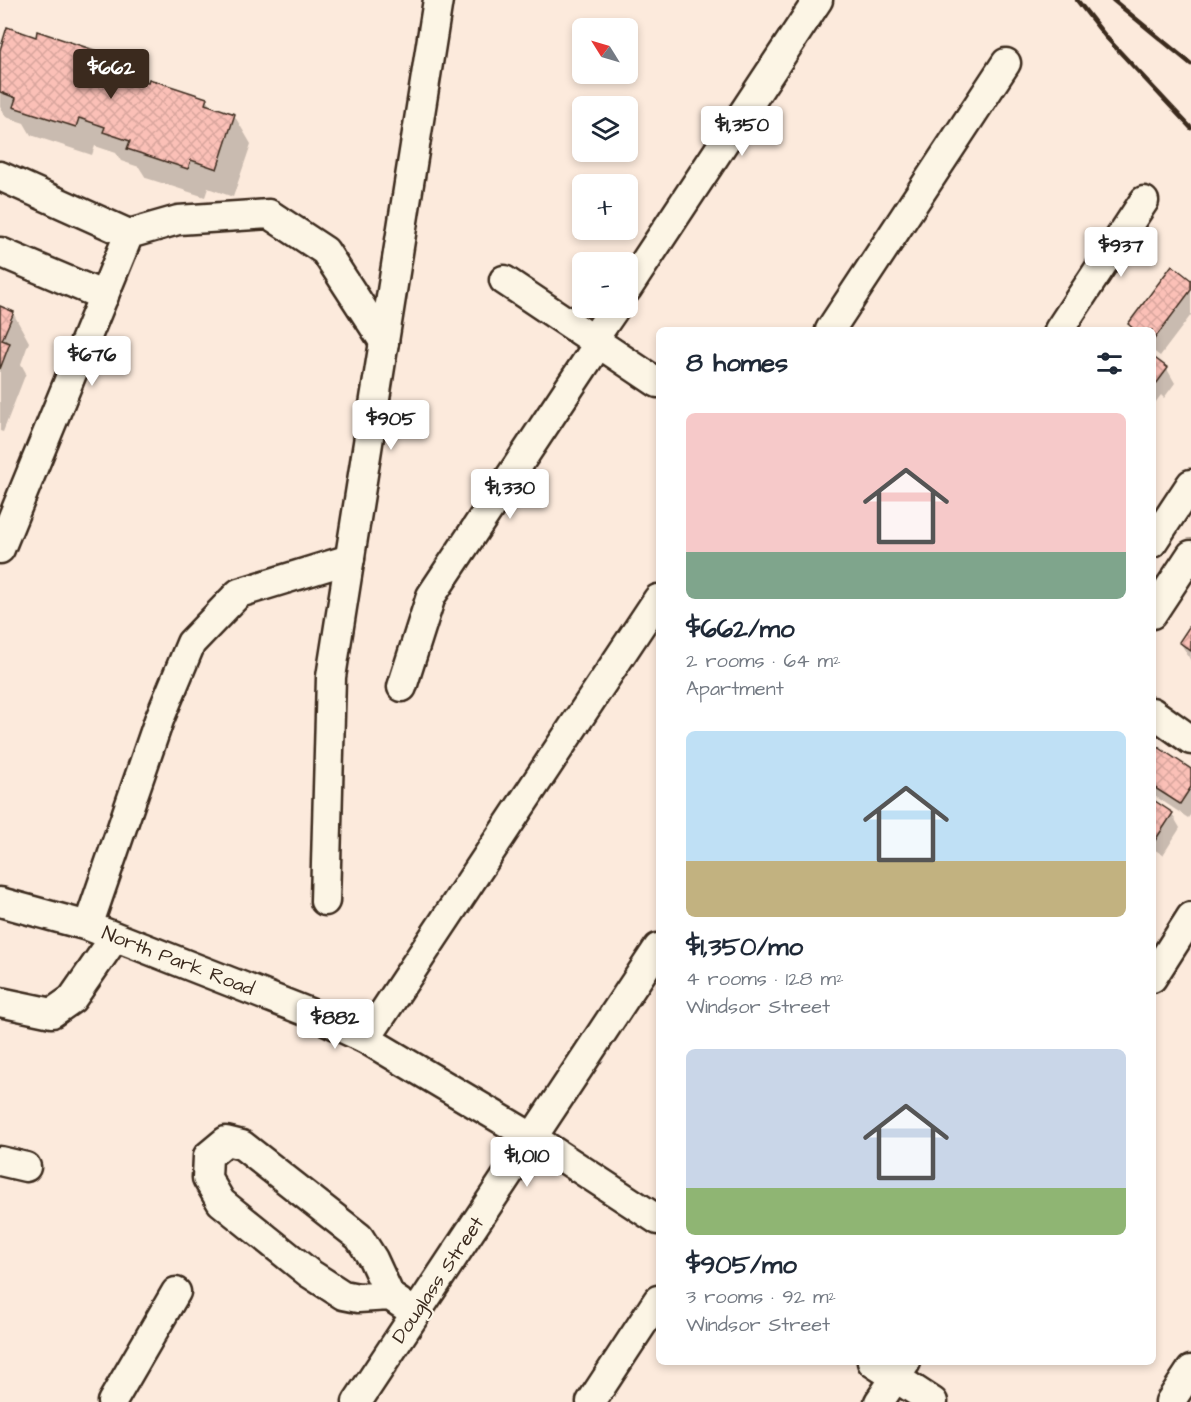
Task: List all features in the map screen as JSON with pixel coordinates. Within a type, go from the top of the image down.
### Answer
[{"type":"street","points":[[325,901],[332,676],[438,0]]},
{"type":"street","points":[[638,272],[818,0]]},
{"type":"street","points":[[832,327],[1006,63]]},
{"type":"street","points":[[0,176],[129,234],[178,220],[268,214],[325,251],[384,342]]},
{"type":"street","points":[[1061,327],[1144,201]]},
{"type":"street","points":[[0,549],[129,234]]},
{"type":"street","points":[[0,252],[104,296]]},
{"type":"street","points":[[504,280],[656,381]]},
{"type":"street","points":[[402,687],[431,596],[609,318]]},
{"type":"street","points":[[1156,537],[1191,484]]},
{"type":"street","points":[[1156,608],[1191,555]]},
{"type":"street","points":[[88,926],[159,720],[190,643],[239,593],[350,559]]},
{"type":"street","points":[[366,1039],[656,602]]},
{"type":"street","points":[[1156,715],[1191,740]]},
{"type":"street","name":"North Park Road","points":[[0,902],[88,926],[315,1014],[366,1039],[533,1138],[656,1220]]},
{"type":"street","points":[[1156,972],[1191,917]]},
{"type":"street","points":[[0,1002],[52,1013],[72,999],[115,937]]},
{"type":"street","name":"Douglass Street","points":[[357,1402],[656,951]]},
{"type":"street","points":[[390,1296],[358,1298],[343,1295],[309,1274],[221,1202],[207,1178],[208,1156],[226,1141],[242,1145],[359,1237],[373,1259],[390,1296],[416,1313]]},
{"type":"street","points":[[112,1402],[176,1292]]},
{"type":"street","points":[[591,1402],[656,1303]]},
{"type":"street","points":[[883,1365],[901,1370],[933,1402]]},
{"type":"street","points":[[879,1402],[901,1370]]},
{"type":"street","points":[[1170,1402],[1191,1370]]},
{"type":"building","points":[[7,27],[36,37],[37,31],[103,53],[101,58],[126,66],[123,74],[148,82],[149,79],[207,98],[205,104],[235,114],[217,169],[191,160],[188,169],[127,149],[130,141],[103,132],[105,127],[79,118],[76,127],[13,107],[16,98],[0,92],[0,50]]},
{"type":"building","points":[[1172,265],[1191,280],[1191,290],[1156,337],[1156,327],[1132,327],[1128,324]]},
{"type":"building","points":[[0,306],[14,312],[2,340],[10,343],[0,369]]},
{"type":"building","points":[[1156,359],[1168,368],[1156,384]]},
{"type":"building","points":[[1191,624],[1191,651],[1179,642]]},
{"type":"building","points":[[1156,746],[1191,769],[1191,787],[1180,804],[1156,789]]},
{"type":"building","points":[[1156,802],[1173,813],[1156,839]]},
{"type":"railway","points":[[1077,0],[1106,37],[1191,128]]},
{"type":"railway","points":[[1113,0],[1191,64]]}]
